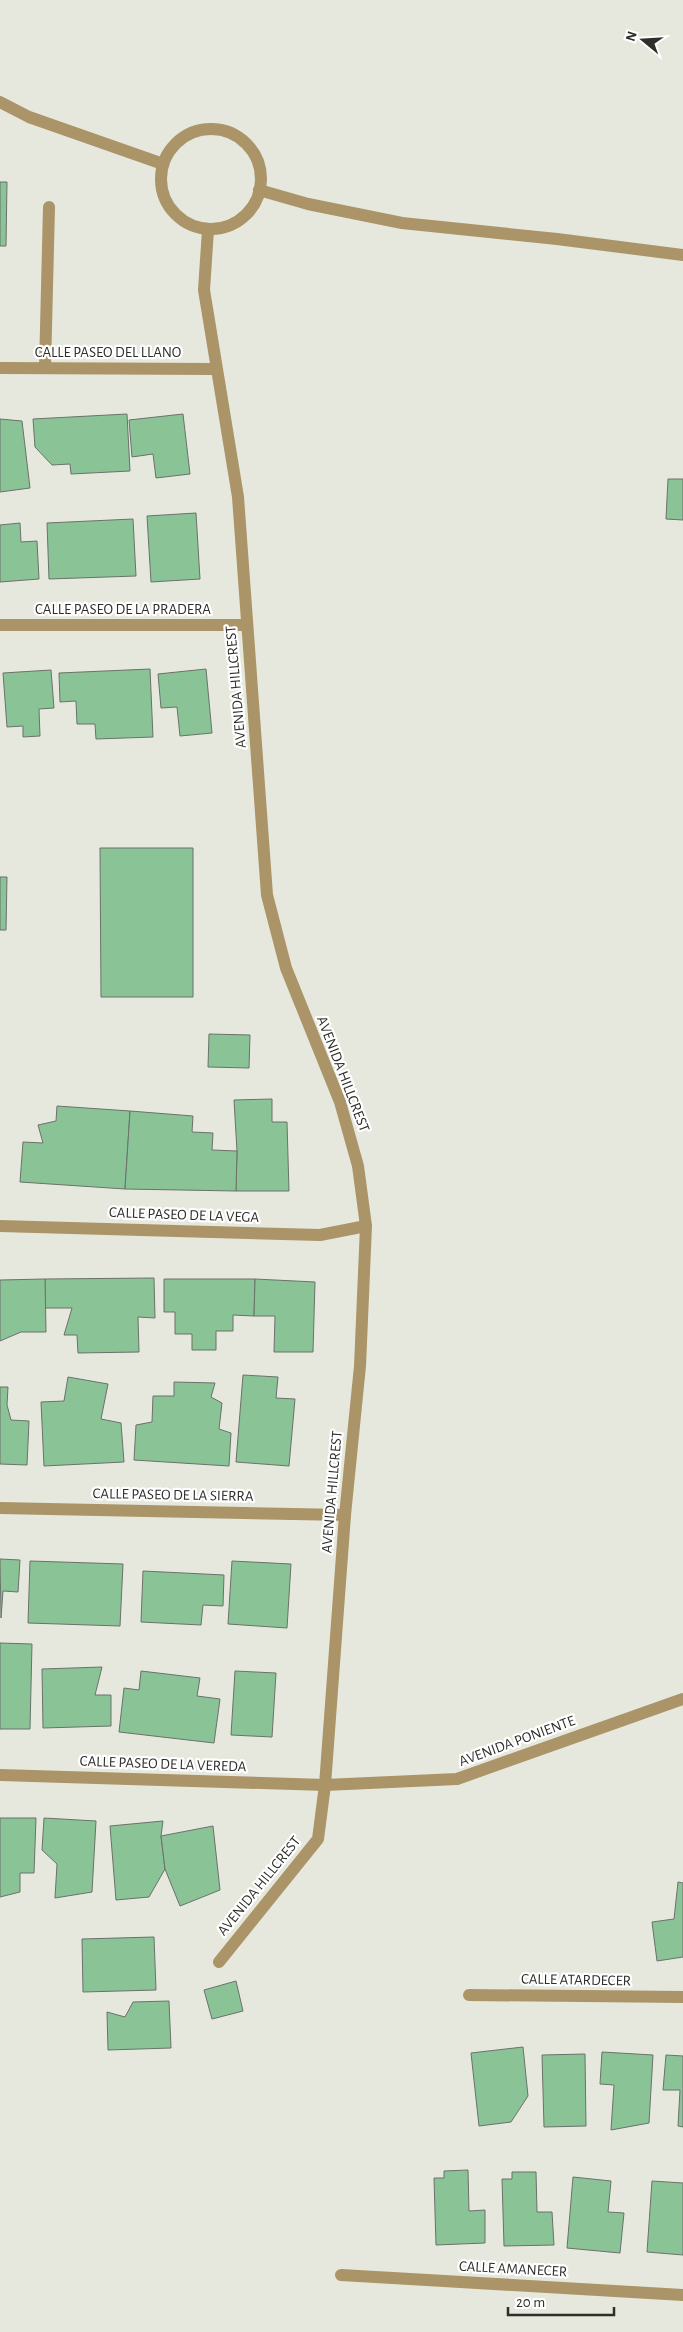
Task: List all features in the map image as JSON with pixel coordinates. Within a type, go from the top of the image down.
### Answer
[{"type":"street","points":[[0,102],[29,117],[163,164]]},
{"type":"street","points":[[208,129],[224,131],[238,137],[249,147],[257,160],[260,175],[259,190],[253,206],[240,219],[226,227],[208,230],[193,226],[180,219],[169,208],[163,194],[161,179],[163,164],[170,151],[180,140],[194,132],[208,129]]},
{"type":"street","points":[[259,190],[308,204],[402,223],[558,239],[683,255]]},
{"type":"street","points":[[45,368],[50,207]]},
{"type":"street","name":"AVENIDA HILLCREST","points":[[208,230],[204,290],[215,369],[238,497],[267,895],[286,968],[340,1102],[358,1166],[366,1226],[360,1366],[345,1515],[325,1785],[318,1839],[219,1962]]},
{"type":"street","name":"CALLE PASEO DEL LLANO","points":[[0,368],[215,369]]},
{"type":"street","name":"CALLE PASEO DE LA PRADERA","points":[[0,625],[247,625]]},
{"type":"street","name":"CALLE PASEO DE LA VEGA","points":[[0,1226],[320,1235],[366,1226]]},
{"type":"street","name":"CALLE PASEO DE LA SIERRA","points":[[0,1508],[345,1515]]},
{"type":"street","name":"AVENIDA PONIENTE","points":[[325,1785],[457,1779],[683,1699]]},
{"type":"street","name":"CALLE PASEO DE LA VEREDA","points":[[0,1775],[325,1785]]},
{"type":"street","name":"CALLE ATARDECER","points":[[469,1995],[683,1997]]},
{"type":"street","name":"CALLE AMANECER","points":[[341,2275],[683,2294]]},
{"type":"building","points":[[0,182],[7,182],[6,246],[0,246]]},
{"type":"building","points":[[127,414],[130,471],[71,474],[70,464],[52,465],[35,447],[33,419]]},
{"type":"building","points":[[183,414],[190,474],[156,478],[153,454],[132,457],[129,420]]},
{"type":"building","points":[[0,419],[22,421],[30,488],[0,492]]},
{"type":"building","points":[[668,479],[683,479],[683,520],[666,519]]},
{"type":"building","points":[[196,513],[200,579],[151,582],[147,516]]},
{"type":"building","points":[[133,519],[136,576],[49,579],[47,523]]},
{"type":"building","points":[[20,523],[21,542],[37,541],[39,579],[0,582],[0,525]]},
{"type":"building","points":[[150,669],[153,737],[96,739],[95,724],[77,724],[76,701],[60,702],[59,673]]},
{"type":"building","points":[[206,669],[212,733],[180,736],[177,707],[161,708],[158,674]]},
{"type":"building","points":[[51,670],[54,708],[39,709],[40,736],[23,737],[23,726],[7,727],[3,673]]},
{"type":"building","points":[[100,848],[193,848],[193,997],[101,997]]},
{"type":"building","points":[[0,877],[7,877],[6,930],[0,930]]},
{"type":"building","points":[[209,1034],[250,1035],[249,1068],[208,1067]]},
{"type":"building","points":[[272,1099],[272,1122],[287,1122],[289,1191],[236,1191],[237,1151],[234,1100]]},
{"type":"building","points":[[57,1106],[130,1111],[125,1189],[20,1182],[23,1142],[43,1143],[38,1125],[56,1121]]},
{"type":"building","points":[[130,1111],[193,1116],[192,1132],[213,1133],[212,1150],[237,1151],[236,1191],[125,1189]]},
{"type":"building","points":[[154,1278],[155,1318],[138,1317],[139,1352],[78,1353],[77,1335],[64,1335],[72,1308],[45,1308],[45,1279]]},
{"type":"building","points":[[45,1279],[46,1332],[21,1332],[0,1341],[0,1280]]},
{"type":"building","points":[[164,1279],[255,1279],[254,1316],[233,1315],[233,1331],[216,1331],[216,1350],[192,1350],[192,1334],[175,1334],[175,1312],[164,1312]]},
{"type":"building","points":[[255,1279],[315,1282],[313,1352],[274,1352],[275,1316],[254,1316]]},
{"type":"building","points":[[243,1375],[278,1377],[276,1398],[295,1399],[289,1466],[236,1462]]},
{"type":"building","points":[[68,1377],[108,1384],[101,1419],[121,1423],[124,1462],[44,1466],[41,1402],[64,1401]]},
{"type":"building","points":[[174,1382],[215,1383],[211,1397],[222,1403],[219,1429],[231,1433],[229,1466],[134,1460],[136,1425],[152,1422],[153,1396],[174,1396]]},
{"type":"building","points":[[0,1387],[8,1387],[7,1405],[11,1420],[29,1421],[27,1465],[0,1464]]},
{"type":"building","points":[[0,1559],[20,1560],[18,1592],[3,1591],[1,1618]]},
{"type":"building","points":[[30,1561],[123,1564],[120,1626],[28,1623]]},
{"type":"building","points":[[232,1561],[291,1564],[287,1628],[228,1624]]},
{"type":"building","points":[[143,1571],[224,1575],[223,1606],[203,1605],[201,1625],[141,1622]]},
{"type":"building","points":[[0,1643],[32,1644],[30,1729],[0,1729]]},
{"type":"building","points":[[102,1667],[95,1695],[111,1695],[111,1726],[43,1728],[42,1669]]},
{"type":"building","points":[[141,1671],[200,1678],[197,1696],[220,1699],[214,1743],[119,1732],[124,1688],[139,1690]]},
{"type":"building","points":[[235,1671],[276,1673],[272,1737],[231,1735]]},
{"type":"building","points":[[0,1818],[36,1818],[34,1873],[20,1873],[20,1892],[0,1897]]},
{"type":"building","points":[[44,1818],[96,1821],[92,1892],[55,1898],[57,1864],[42,1850]]},
{"type":"building","points":[[163,1821],[161,1836],[165,1869],[149,1897],[116,1900],[110,1826]]},
{"type":"building","points":[[213,1826],[220,1890],[180,1906],[165,1869],[161,1836]]},
{"type":"building","points":[[678,1882],[683,1883],[683,1957],[657,1961],[652,1922],[674,1919]]},
{"type":"building","points":[[154,1937],[156,1990],[83,1992],[82,1939]]},
{"type":"building","points":[[236,1981],[243,2011],[212,2019],[204,1990]]},
{"type":"building","points":[[169,2001],[171,2048],[108,2050],[107,2012],[125,2017],[133,2002]]},
{"type":"building","points":[[523,2047],[528,2096],[511,2122],[479,2126],[471,2053]]},
{"type":"building","points":[[602,2052],[653,2055],[649,2123],[611,2130],[614,2085],[600,2084]]},
{"type":"building","points":[[585,2054],[586,2126],[544,2127],[542,2055]]},
{"type":"building","points":[[666,2055],[683,2056],[683,2127],[678,2126],[680,2090],[663,2090]]},
{"type":"building","points":[[468,2170],[469,2211],[485,2210],[485,2243],[436,2245],[434,2178],[444,2178],[444,2171]]},
{"type":"building","points":[[512,2172],[536,2172],[537,2212],[552,2212],[554,2245],[504,2246],[502,2179],[512,2179]]},
{"type":"building","points":[[573,2177],[611,2181],[608,2212],[624,2213],[620,2253],[567,2248]]},
{"type":"building","points":[[652,2181],[683,2183],[683,2255],[647,2252]]}]
